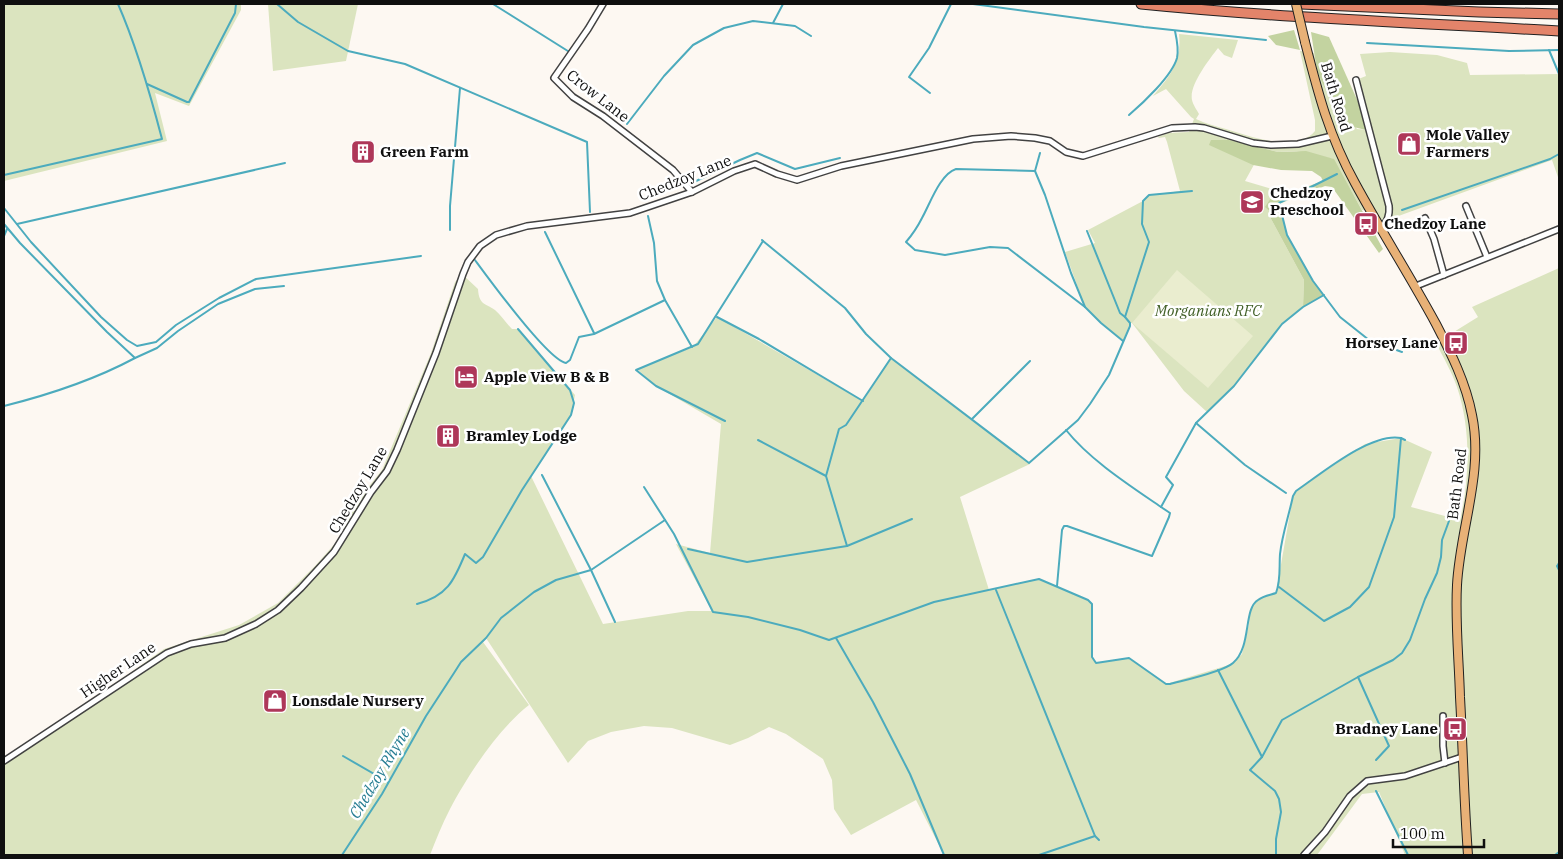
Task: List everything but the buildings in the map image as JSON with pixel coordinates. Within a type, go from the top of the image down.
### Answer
[{"type":"highway","points":[[1141,4],[1231,13],[1559,31]]},
{"type":"highway","points":[[1301,4],[1559,14]]},
{"type":"main road","name":"Bath Road","points":[[1296,4],[1324,116],[1332,136],[1354,181],[1416,286],[1445,342],[1461,379],[1472,417],[1475,437],[1472,499],[1460,555],[1457,584],[1462,757],[1468,855]]},
{"type":"street","name":"Crow Lane","points":[[603,4],[554,78],[573,96],[603,116],[673,170],[692,192]]},
{"type":"street","points":[[1356,80],[1389,206],[1390,213],[1388,219],[1381,229]]},
{"type":"street","name":"Chedzoy Lane","points":[[256,624],[278,610],[327,561],[345,536],[371,492],[387,471],[433,361],[468,262],[480,246],[496,235],[527,226],[630,212],[692,192],[734,171],[755,164],[776,174],[797,180],[841,166],[973,139],[1011,136],[1035,138],[1050,141],[1066,152],[1083,156],[1172,128],[1204,128],[1253,143],[1271,145],[1298,144],[1332,136]]},
{"type":"street","points":[[1466,206],[1486,257]]},
{"type":"street","points":[[1424,218],[1434,240],[1435,254],[1444,275]]},
{"type":"street","points":[[1416,286],[1559,229]]},
{"type":"street","name":"Higher Lane","points":[[4,761],[167,653],[192,644],[225,638],[256,624]]},
{"type":"street","points":[[1443,716],[1445,763]]},
{"type":"street","points":[[1304,855],[1325,832],[1350,796],[1366,781],[1405,776],[1462,757]]},
{"type":"green space","points":[[4,4],[241,4],[241,10],[189,106],[155,93],[167,141],[4,181]]},
{"type":"green space","points":[[268,4],[358,4],[346,61],[273,71]]},
{"type":"green space","points":[[1294,30],[1300,50],[1276,45],[1268,36]]},
{"type":"green space","points":[[1311,32],[1329,37],[1359,104],[1366,130],[1341,124],[1317,71]]},
{"type":"green space","name":"Morganians RFC","points":[[1179,34],[1238,40],[1232,58],[1224,55],[1218,48],[1197,80],[1192,94],[1193,102],[1199,114],[1196,119],[1247,136],[1272,141],[1296,141],[1307,138],[1315,131],[1315,120],[1300,51],[1314,53],[1317,71],[1357,129],[1369,130],[1356,80],[1366,76],[1360,54],[1390,52],[1437,55],[1467,63],[1470,75],[1559,74],[1559,180],[1552,160],[1393,218],[1392,232],[1374,211],[1362,210],[1333,159],[1297,151],[1278,152],[1229,140],[1261,152],[1245,181],[1275,190],[1270,217],[1304,280],[1303,307],[1282,324],[1234,386],[1207,412],[1184,391],[1132,323],[1130,323],[1123,341],[1085,307],[1065,252],[1095,243],[1088,230],[1143,201],[1149,195],[1180,191],[1165,137],[1158,137],[1168,133],[1189,132],[1194,119],[1166,89],[1153,96],[1165,82],[1177,61]]},
{"type":"green space","points":[[1211,140],[1229,140],[1278,152],[1306,151],[1334,159],[1383,249],[1379,253],[1332,187],[1325,186],[1279,204],[1287,235],[1313,281],[1324,295],[1303,307],[1304,280],[1270,217],[1271,212],[1265,207],[1275,190],[1295,191],[1323,181],[1321,177],[1312,171],[1281,170],[1253,165],[1209,145]]},
{"type":"green space","points":[[1559,268],[1559,855],[1405,855],[1379,792],[1362,794],[1317,855],[944,855],[916,800],[851,835],[834,809],[832,780],[823,759],[786,734],[769,727],[730,745],[672,728],[644,726],[611,732],[588,741],[568,763],[486,638],[483,642],[529,705],[495,739],[475,767],[447,815],[430,855],[4,855],[4,763],[164,649],[239,625],[278,603],[339,539],[355,504],[382,470],[431,353],[455,282],[462,274],[478,289],[481,301],[495,310],[512,329],[518,329],[575,395],[571,415],[531,476],[603,624],[688,611],[712,611],[676,544],[710,553],[721,424],[656,386],[637,369],[693,347],[717,317],[863,401],[891,358],[1030,464],[960,497],[989,590],[1039,579],[1088,600],[1092,604],[1092,657],[1096,663],[1129,658],[1166,684],[1232,664],[1242,654],[1249,624],[1250,610],[1256,600],[1276,593],[1293,496],[1296,491],[1365,444],[1401,438],[1432,452],[1411,507],[1460,520],[1466,487],[1468,453],[1465,419],[1455,381],[1436,343],[1478,317],[1472,307]]},
{"type":"green space","name":"Morganians RFC","points":[[1177,270],[1253,336],[1208,388],[1132,323]]},
{"type":"waterway","points":[[4,175],[162,139],[143,70],[118,4]]},
{"type":"waterway","points":[[147,84],[189,102],[235,13],[236,4]]},
{"type":"waterway","points":[[277,4],[298,22],[348,51],[405,64],[587,142],[590,212]]},
{"type":"waterway","points":[[493,4],[571,53]]},
{"type":"waterway","points":[[773,23],[783,4]]},
{"type":"waterway","points":[[930,93],[909,77],[929,48],[951,4]]},
{"type":"waterway","points":[[973,4],[1144,27],[1266,40]]},
{"type":"waterway","points":[[627,124],[664,76],[693,45],[724,28],[753,21],[795,26],[811,36]]},
{"type":"waterway","points":[[1129,115],[1156,89],[1174,65],[1178,51],[1175,31]]},
{"type":"waterway","points":[[1367,43],[1509,51],[1559,50]]},
{"type":"waterway","points":[[1549,50],[1559,74]]},
{"type":"waterway","points":[[450,230],[450,206],[460,88]]},
{"type":"waterway","points":[[692,183],[757,153],[795,169],[840,158]]},
{"type":"waterway","points":[[1040,153],[1035,171],[1085,307],[1123,341]]},
{"type":"waterway","points":[[1402,210],[1550,159],[1559,154]]},
{"type":"waterway","points":[[17,224],[285,163]]},
{"type":"waterway","points":[[1035,171],[956,169],[950,172],[940,183],[919,224],[906,242],[915,250],[945,255],[990,247],[1008,248],[1085,307]]},
{"type":"waterway","points":[[1337,174],[1279,203],[1287,235],[1313,281],[1340,317],[1369,340],[1402,352]]},
{"type":"waterway","points":[[763,241],[845,308],[866,334],[891,358],[1029,463],[1078,420],[1109,375],[1130,326],[1125,317],[1149,242],[1142,224],[1143,201],[1149,195],[1192,191]]},
{"type":"waterway","points":[[4,208],[31,242],[101,317],[127,340],[137,346],[156,342],[176,325],[219,298],[256,279],[421,256]]},
{"type":"waterway","points":[[648,216],[654,243],[657,281],[665,300],[692,347]]},
{"type":"waterway","points":[[4,224],[20,243],[107,332],[135,358],[71,386],[4,406]]},
{"type":"waterway","points":[[4,236],[7,229]]},
{"type":"waterway","points":[[1087,231],[1120,313],[1125,317]]},
{"type":"waterway","points":[[545,232],[594,333]]},
{"type":"waterway","points":[[725,421],[656,386],[636,370],[698,344],[762,240]]},
{"type":"waterway","points":[[475,260],[533,334],[557,358],[566,363],[570,360],[579,337],[594,334],[665,300]]},
{"type":"waterway","points":[[135,358],[157,348],[178,331],[218,304],[255,289],[284,286]]},
{"type":"waterway","points":[[1057,586],[1062,530],[1064,526],[1152,556],[1170,513],[1161,507],[1173,485],[1166,477],[1196,423],[1234,386],[1282,324],[1303,307],[1324,295]]},
{"type":"waterway","points":[[717,317],[759,339],[863,401]]},
{"type":"waterway","points":[[417,604],[436,597],[448,586],[453,580],[465,554],[476,563],[483,557],[522,490],[571,415],[574,403],[570,390],[518,329]]},
{"type":"waterway","points":[[847,546],[826,476],[839,429],[846,425],[891,358]]},
{"type":"waterway","points":[[972,419],[1030,361]]},
{"type":"waterway","points":[[1196,423],[1245,465],[1286,493]]},
{"type":"waterway","points":[[1066,430],[1098,462],[1161,507]]},
{"type":"waterway","points":[[644,487],[674,534],[713,612],[748,617],[800,630],[829,640],[934,602],[1039,579],[1088,600],[1092,604],[1092,657],[1096,663],[1129,658],[1166,684],[1170,684],[1221,670],[1233,663],[1239,656],[1243,648],[1250,611],[1253,605],[1258,600],[1276,593],[1278,588],[1282,540],[1293,496],[1296,491],[1332,465],[1361,448],[1375,441],[1401,438]]},
{"type":"waterway","points":[[1279,587],[1324,621],[1350,607],[1369,587],[1394,517],[1401,438],[1405,440]]},
{"type":"waterway","points":[[758,440],[826,476]]},
{"type":"waterway","points":[[542,475],[591,570],[615,622]]},
{"type":"waterway","points":[[688,549],[747,562],[847,546],[912,519]]},
{"type":"waterway","name":"Chedzoy Rhyne","points":[[342,855],[382,794],[426,716],[461,662],[486,638],[501,618],[534,592],[556,580],[591,570],[665,520]]},
{"type":"waterway","points":[[1276,855],[1276,839],[1281,812],[1279,799],[1275,791],[1250,770],[1262,757],[1282,720],[1358,677],[1393,660],[1402,653],[1410,640],[1437,573],[1441,557],[1442,540],[1449,521]]},
{"type":"waterway","points":[[1559,563],[1557,566],[1559,570]]},
{"type":"waterway","points":[[996,590],[1095,836]]},
{"type":"waterway","points":[[836,638],[873,702],[910,774],[944,855]]},
{"type":"waterway","points":[[1218,670],[1262,757]]},
{"type":"waterway","points":[[1358,677],[1389,746],[1376,760]]},
{"type":"waterway","points":[[343,756],[388,782]]},
{"type":"waterway","points":[[1376,791],[1408,855]]},
{"type":"waterway","points":[[1039,855],[1095,836],[1099,840]]},
{"type":"waterway","points":[[1555,855],[1559,852]]},
{"type":"place","name":"Mole Valley Farmers","points":[[1409,144]]},
{"type":"place","name":"Green Farm","points":[[363,152]]},
{"type":"place","name":"Chedzoy Preschool","points":[[1252,202]]},
{"type":"place","name":"Chedzoy Lane","points":[[1366,224]]},
{"type":"place","name":"Horsey Lane","points":[[1456,343]]},
{"type":"place","name":"Apple View B & B","points":[[466,377]]},
{"type":"place","name":"Bramley Lodge","points":[[448,436]]},
{"type":"place","name":"Lonsdale Nursery","points":[[275,701]]},
{"type":"place","name":"Bradney Lane","points":[[1455,729]]}]
